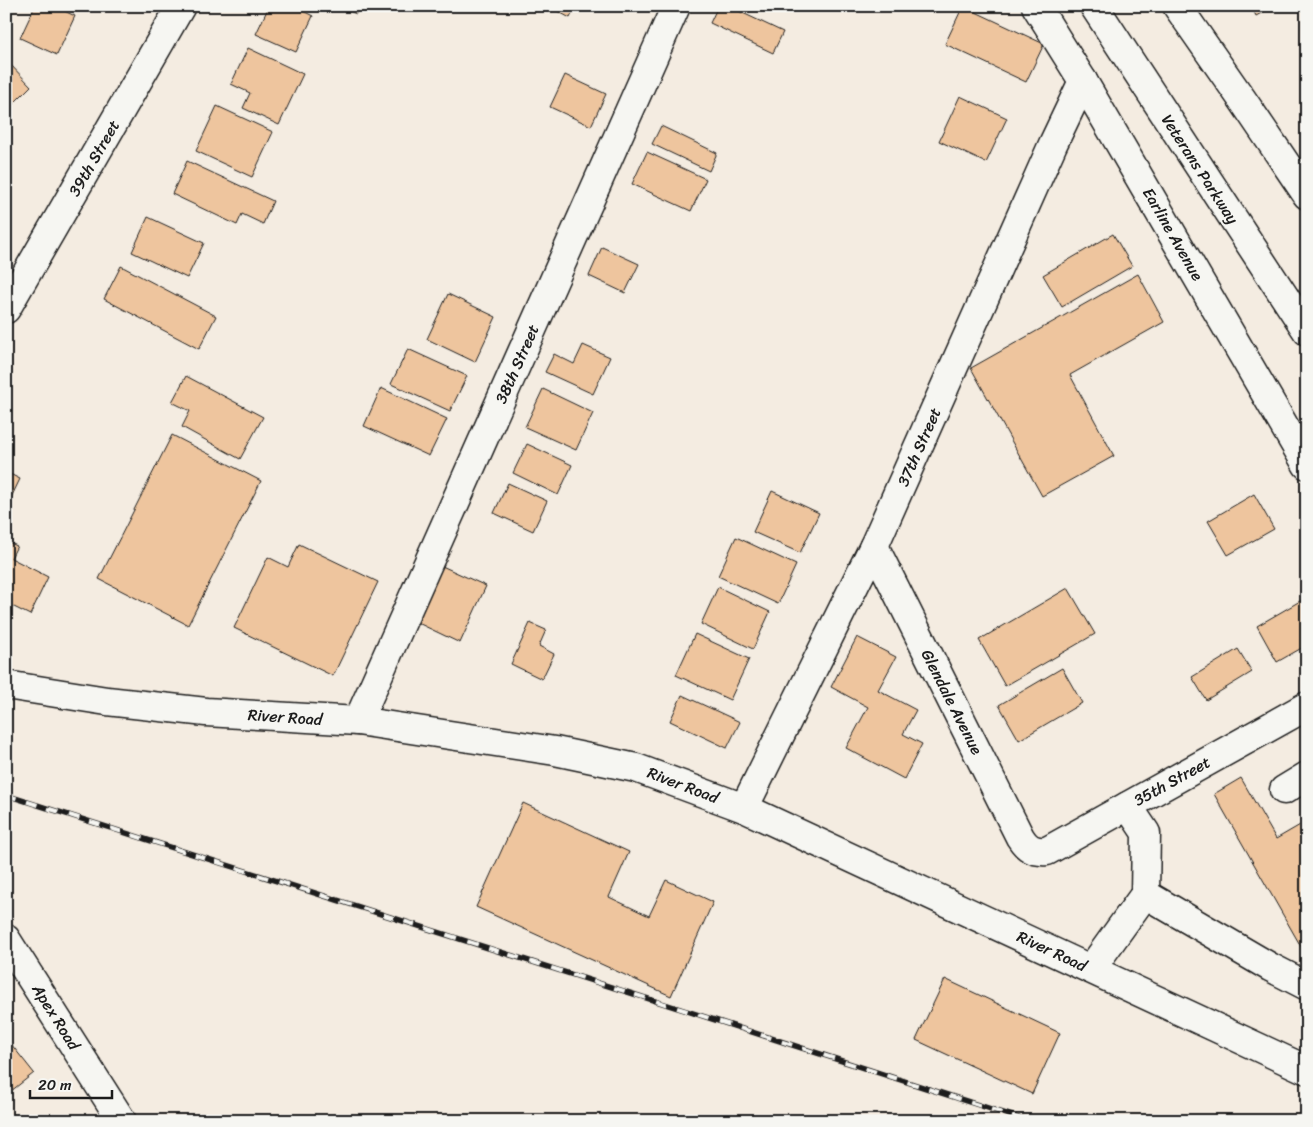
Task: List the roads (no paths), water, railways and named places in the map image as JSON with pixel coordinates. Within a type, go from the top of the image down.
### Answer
[{"type":"street","name":"39th Street","points":[[6,309],[181,6]]},
{"type":"street","name":"38th Street","points":[[358,722],[676,6]]},
{"type":"street","name":"Earline Avenue","points":[[1036,6],[1083,81],[1307,465]]},
{"type":"street","name":"Veterans Parkway","points":[[1094,6],[1307,331]]},
{"type":"street","points":[[1177,6],[1307,195]]},
{"type":"street","name":"37th Street","points":[[744,808],[874,546],[1053,144],[1083,81]]},
{"type":"street","name":"Glendale Avenue","points":[[874,546],[1020,837],[1025,844],[1036,852]]},
{"type":"street","name":"River Road","points":[[6,685],[206,712],[358,722],[555,751],[636,768],[744,808],[1307,1070]]},
{"type":"street","name":"35th Street","points":[[1036,852],[1047,852],[1128,806],[1304,714]]},
{"type":"street","points":[[1284,790],[1307,776]]},
{"type":"street","points":[[1091,969],[1145,894],[1146,833],[1128,806]]},
{"type":"street","points":[[1145,894],[1270,967],[1307,986]]},
{"type":"street","name":"Apex Road","points":[[6,938],[122,1121]]},
{"type":"railway","points":[[6,795],[1028,1121]]}]
